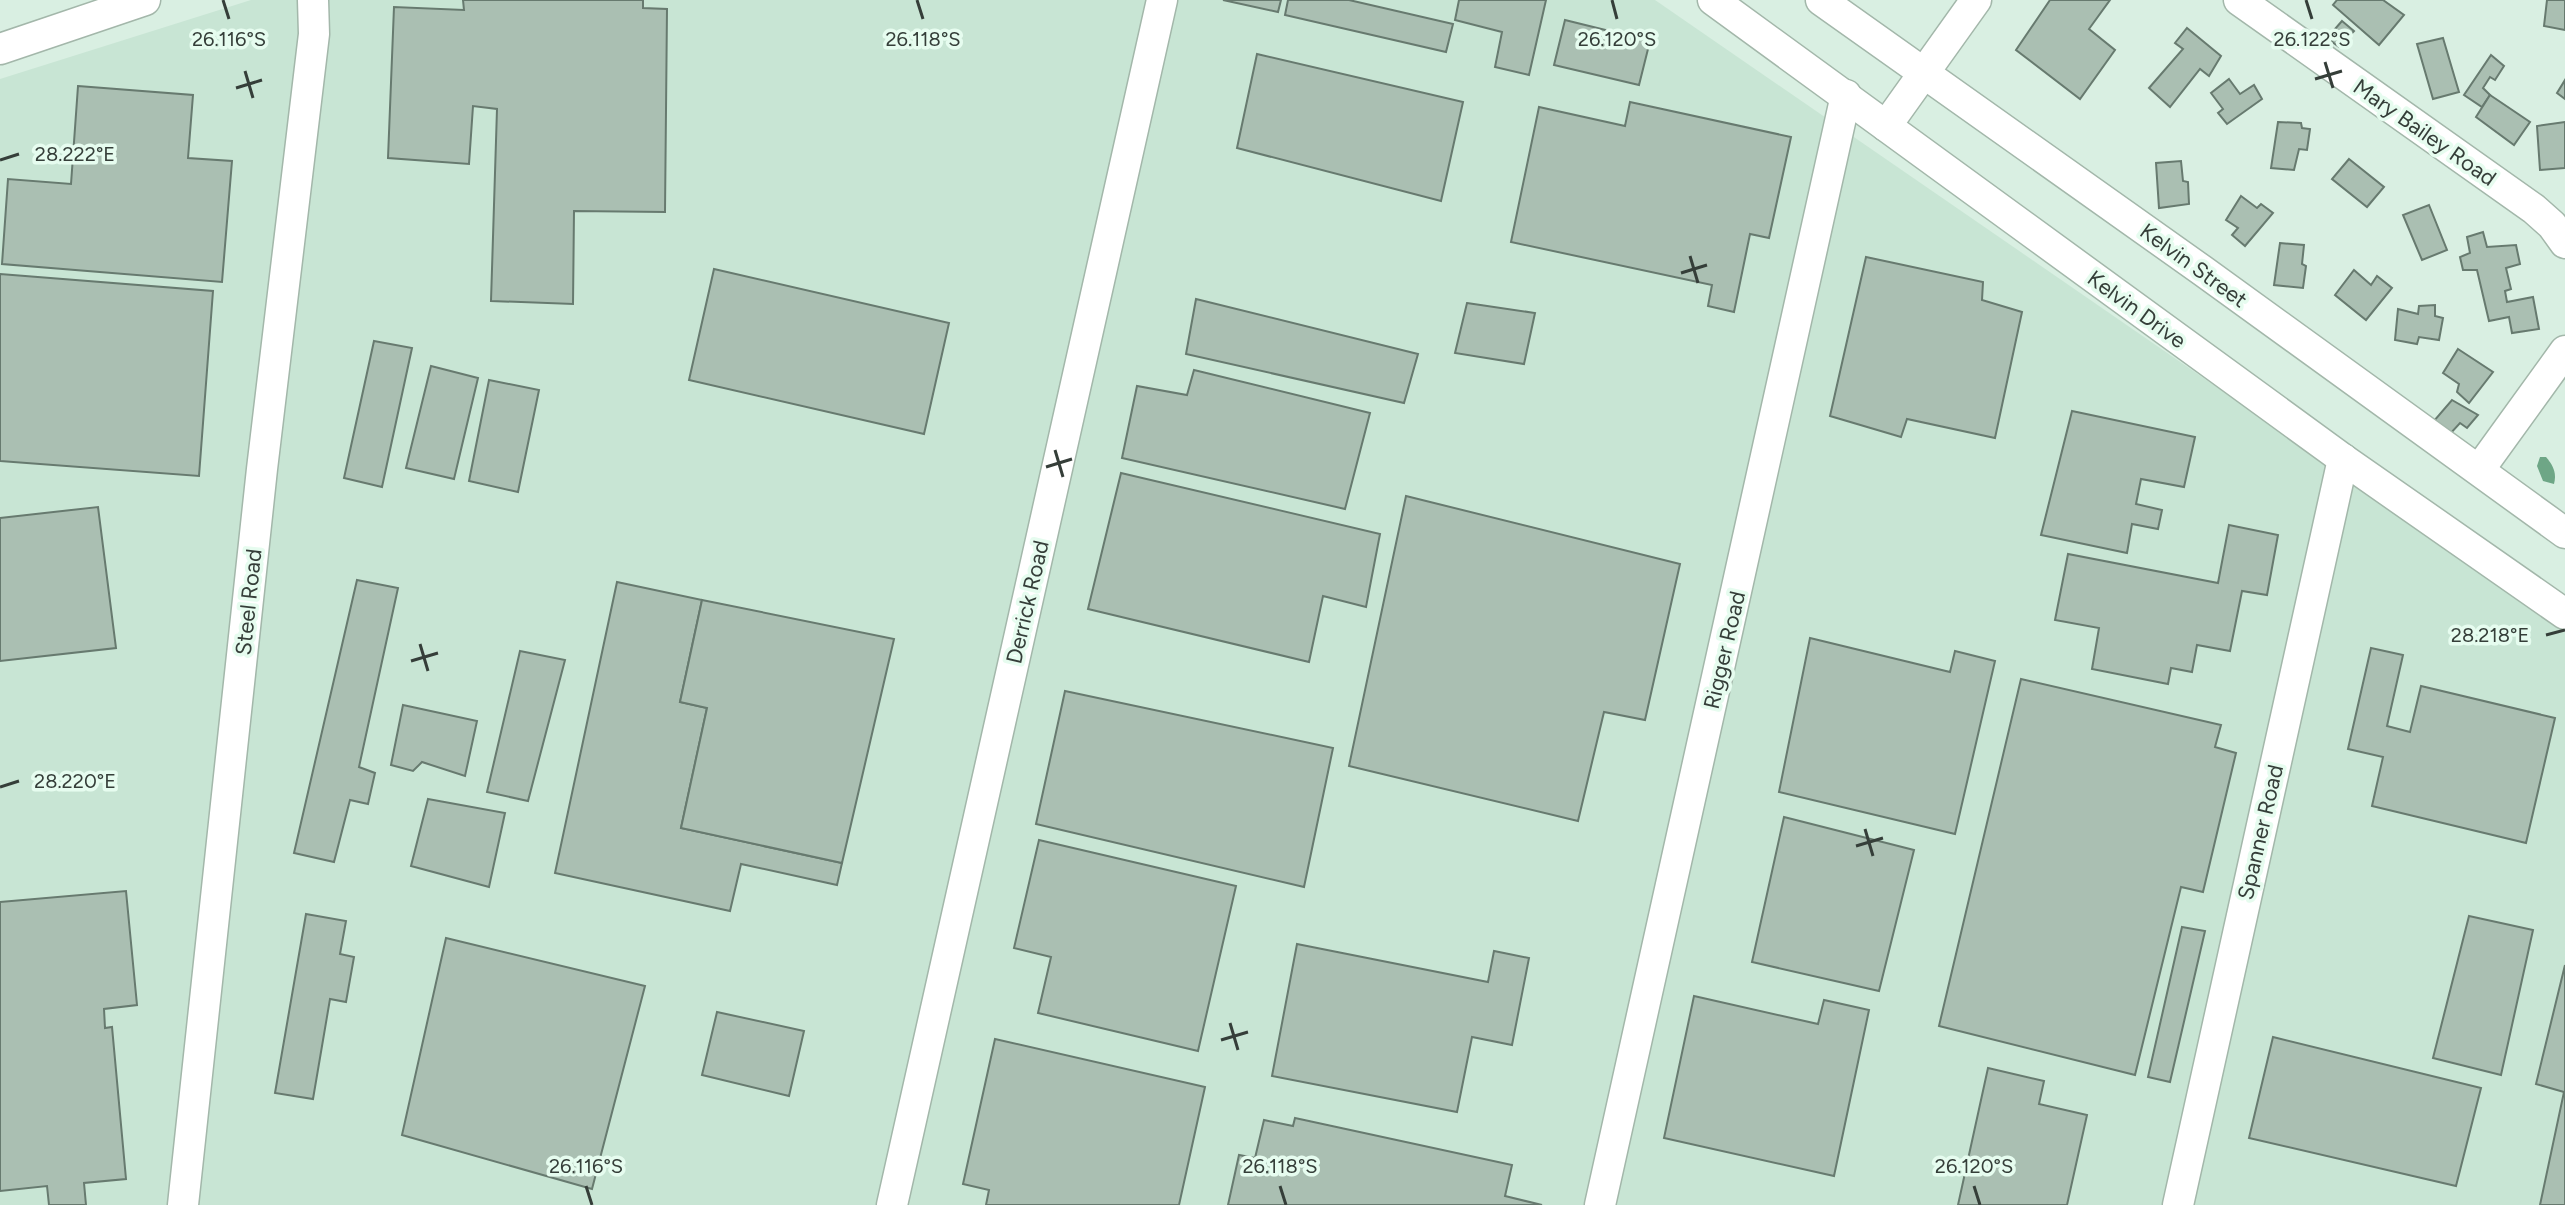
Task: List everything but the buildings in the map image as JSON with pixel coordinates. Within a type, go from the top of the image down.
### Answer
[{"type":"street","points":[[0,49],[145,0]]},
{"type":"street","name":"Steel Road","points":[[183,1205],[262,469],[314,34],[313,0]]},
{"type":"street","name":"Derrick Road","points":[[892,1205],[1162,0]]},
{"type":"street","name":"Kelvin Drive","points":[[1713,0],[2343,459],[2565,614]]},
{"type":"street","name":"Kelvin Street","points":[[1821,0],[2565,533]]},
{"type":"street","points":[[1886,126],[1976,0]]},
{"type":"street","name":"Mary Bailey Road","points":[[2239,0],[2534,209],[2552,225],[2565,243]]},
{"type":"street","name":"Rigger Road","points":[[1600,1205],[1846,95]]},
{"type":"street","points":[[2479,470],[2565,351]]},
{"type":"street","name":"Spanner Road","points":[[2178,1205],[2343,459]]},
{"type":"shaded area","points":[[251,0],[1655,0],[2565,627],[2565,1205],[0,1205],[0,79]]},
{"type":"shaded area","points":[[2540,457],[2546,457],[2552,466],[2554,484],[2543,481],[2537,466]]}]
